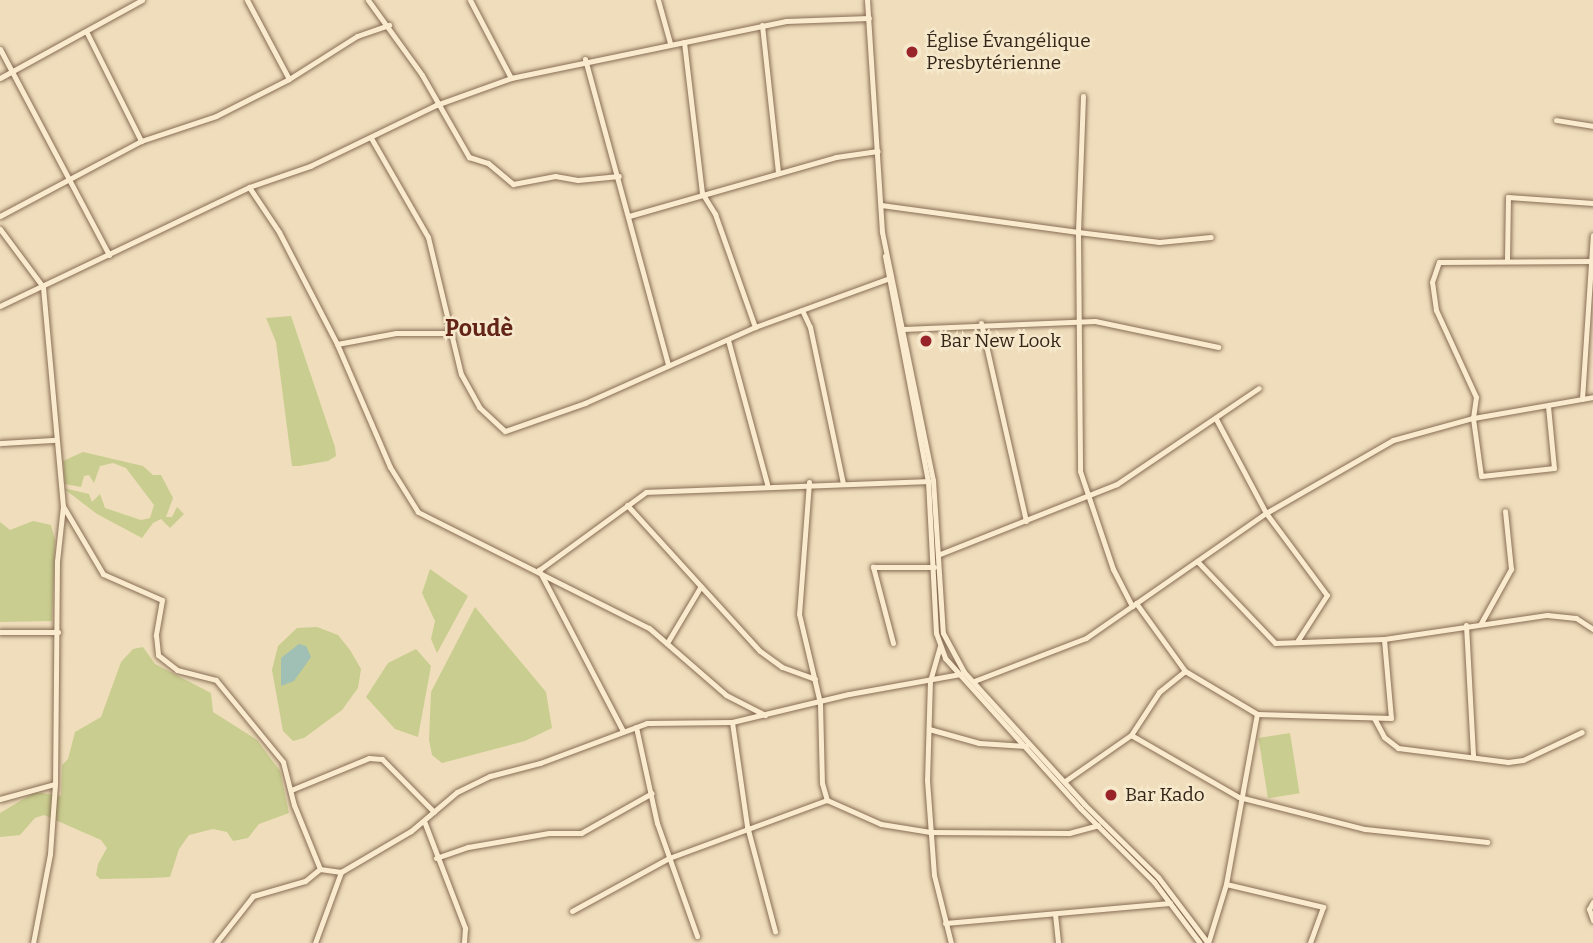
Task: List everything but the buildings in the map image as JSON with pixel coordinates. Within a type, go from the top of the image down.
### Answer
[{"type":"street","points":[[0,78],[87,33],[142,0]]},
{"type":"street","points":[[247,0],[289,79]]},
{"type":"street","points":[[368,0],[389,25],[469,157],[488,163],[513,184],[555,176],[578,180],[619,176]]},
{"type":"street","points":[[470,0],[511,78]]},
{"type":"street","points":[[658,0],[670,43]]},
{"type":"street","points":[[867,0],[887,279],[928,481],[940,645],[930,680],[930,832],[945,923],[951,943]]},
{"type":"street","points":[[0,306],[249,187],[310,166],[436,105],[511,78],[585,59],[684,42],[762,24],[869,18]]},
{"type":"street","points":[[762,24],[778,173]]},
{"type":"street","points":[[0,216],[141,141],[216,116],[289,79],[357,36],[389,25]]},
{"type":"street","points":[[87,33],[141,141]]},
{"type":"street","points":[[684,42],[702,193],[715,214],[755,327]]},
{"type":"street","points":[[0,49],[109,255]]},
{"type":"street","points":[[585,59],[619,176],[668,365]]},
{"type":"street","points":[[1083,96],[1078,232],[1080,471],[1085,498],[1134,604],[1185,671],[1257,714],[1391,718],[1384,639]]},
{"type":"street","points":[[1556,120],[1593,126]]},
{"type":"street","points":[[371,138],[428,237],[461,374],[479,407],[505,431],[585,403],[755,327],[887,279]]},
{"type":"street","points":[[629,216],[778,173],[878,151]]},
{"type":"street","points":[[249,187],[279,232],[337,344],[390,467],[418,512],[446,530],[539,570],[617,610],[667,642],[726,695],[765,715]]},
{"type":"street","points":[[1507,260],[1508,197],[1593,203]]},
{"type":"street","points":[[881,205],[1160,242],[1211,237]]},
{"type":"street","points":[[0,229],[43,287],[54,440],[63,506],[57,561],[55,784],[50,854],[33,943]]},
{"type":"street","points":[[883,232],[933,480],[940,554],[943,633],[964,671],[1158,877],[1208,943]]},
{"type":"street","points":[[1582,399],[1593,235]]},
{"type":"street","points":[[1548,406],[1554,468],[1481,475],[1472,418],[1476,397],[1436,310],[1432,282],[1439,262],[1592,261]]},
{"type":"street","points":[[802,310],[810,327],[843,483]]},
{"type":"street","points":[[903,329],[981,323],[1078,321],[1122,324],[1218,347]]},
{"type":"street","points":[[981,323],[1026,521]]},
{"type":"street","points":[[337,344],[396,333],[451,333]]},
{"type":"street","points":[[728,340],[767,484]]},
{"type":"street","points":[[940,554],[1117,484],[1259,388]]},
{"type":"street","points":[[974,681],[1086,638],[1266,513],[1393,440],[1472,418],[1593,397]]},
{"type":"street","points":[[1216,419],[1266,513],[1327,595],[1298,640]]},
{"type":"street","points":[[0,443],[54,440]]},
{"type":"street","points":[[539,570],[627,505],[655,490],[809,482],[928,481]]},
{"type":"street","points":[[809,482],[799,614],[820,703],[822,783],[827,800]]},
{"type":"street","points":[[627,505],[760,652],[782,667],[815,679]]},
{"type":"street","points":[[63,506],[103,574],[162,600],[156,635],[158,655],[177,670],[216,680],[283,762],[320,869]]},
{"type":"street","points":[[1481,623],[1511,569],[1505,511]]},
{"type":"street","points":[[1197,561],[1275,643],[1298,640],[1384,639],[1547,615],[1576,618],[1593,629]]},
{"type":"street","points":[[893,643],[873,567],[934,567]]},
{"type":"street","points":[[539,570],[624,731]]},
{"type":"street","points":[[667,642],[701,586]]},
{"type":"street","points":[[1466,625],[1473,755]]},
{"type":"street","points":[[0,632],[58,632]]},
{"type":"street","points":[[940,645],[957,675],[1170,903],[1200,943]]},
{"type":"street","points":[[315,943],[341,872],[424,821],[457,792],[490,776],[541,764],[636,727],[668,721],[732,722],[913,680],[957,675],[964,671]]},
{"type":"street","points":[[1065,781],[1131,735],[1159,692],[1185,671]]},
{"type":"street","points":[[1208,943],[1226,884],[1239,797],[1257,714]]},
{"type":"street","points":[[1374,718],[1384,737],[1398,748],[1523,760],[1582,732]]},
{"type":"street","points":[[732,722],[747,825],[775,931]]},
{"type":"street","points":[[636,727],[669,858],[697,936]]},
{"type":"street","points":[[929,729],[979,743],[1026,746]]},
{"type":"street","points":[[1131,735],[1239,797],[1365,829],[1487,842]]},
{"type":"street","points":[[291,790],[369,758],[382,759],[434,811]]},
{"type":"street","points":[[0,799],[55,784]]},
{"type":"street","points":[[436,858],[468,847],[549,833],[581,833],[652,793]]},
{"type":"street","points":[[572,911],[669,858],[747,825],[827,800],[881,824],[930,832],[1069,833],[1098,825]]},
{"type":"street","points":[[424,821],[465,928],[464,943]]},
{"type":"street","points":[[216,943],[253,896],[305,881],[320,869],[341,872]]},
{"type":"street","points":[[1226,884],[1324,907],[1310,943]]},
{"type":"street","points":[[1593,902],[1589,909],[1593,920]]},
{"type":"street","points":[[945,923],[1170,903]]},
{"type":"street","points":[[1055,914],[1058,943]]},
{"type":"green space","points":[[291,316],[336,456],[328,461],[299,466],[292,466],[276,342],[266,318]]},
{"type":"green space","points":[[83,452],[143,466],[153,475],[161,475],[173,498],[166,517],[172,517],[177,507],[184,514],[170,528],[161,519],[153,523],[142,538],[97,514],[63,488],[89,494],[92,502],[100,494],[105,508],[141,520],[150,518],[154,505],[126,468],[113,463],[100,466],[94,483],[89,475],[84,476],[81,487],[65,484],[63,461]]},
{"type":"green space","points":[[33,521],[51,525],[55,540],[52,621],[0,622],[0,522],[10,530]]},
{"type":"green space","points":[[430,569],[468,596],[437,653],[431,639],[435,621],[422,593]]},
{"type":"green space","points":[[475,607],[546,692],[552,728],[525,741],[442,763],[432,755],[429,740],[431,692]]},
{"type":"green space","points":[[317,627],[338,635],[350,650],[361,669],[358,688],[342,710],[304,738],[293,741],[283,731],[272,670],[278,646],[297,628]]},
{"type":"green space","points":[[143,647],[155,664],[211,693],[213,712],[257,740],[280,771],[289,813],[259,824],[248,838],[233,841],[227,832],[213,829],[189,835],[179,849],[170,877],[100,879],[96,875],[98,864],[107,848],[101,840],[44,815],[35,818],[20,835],[0,837],[0,813],[35,792],[61,796],[62,765],[68,759],[75,732],[101,717],[121,662],[133,649]]},
{"type":"green space","points":[[416,649],[431,666],[418,737],[395,729],[366,697],[388,663]]},
{"type":"green space","points":[[1290,733],[1300,793],[1268,798],[1258,738]]},
{"type":"water","points":[[299,644],[306,646],[311,657],[294,681],[281,686],[281,658]]},
{"type":"place","name":"Église Évangélique Presbytérienne","points":[[912,52]]},
{"type":"place","name":"Bar New Look","points":[[926,341]]},
{"type":"place","name":"Bar Kado","points":[[1111,795]]},
{"type":"district","name":"Poudè","points":[[479,328]]}]
